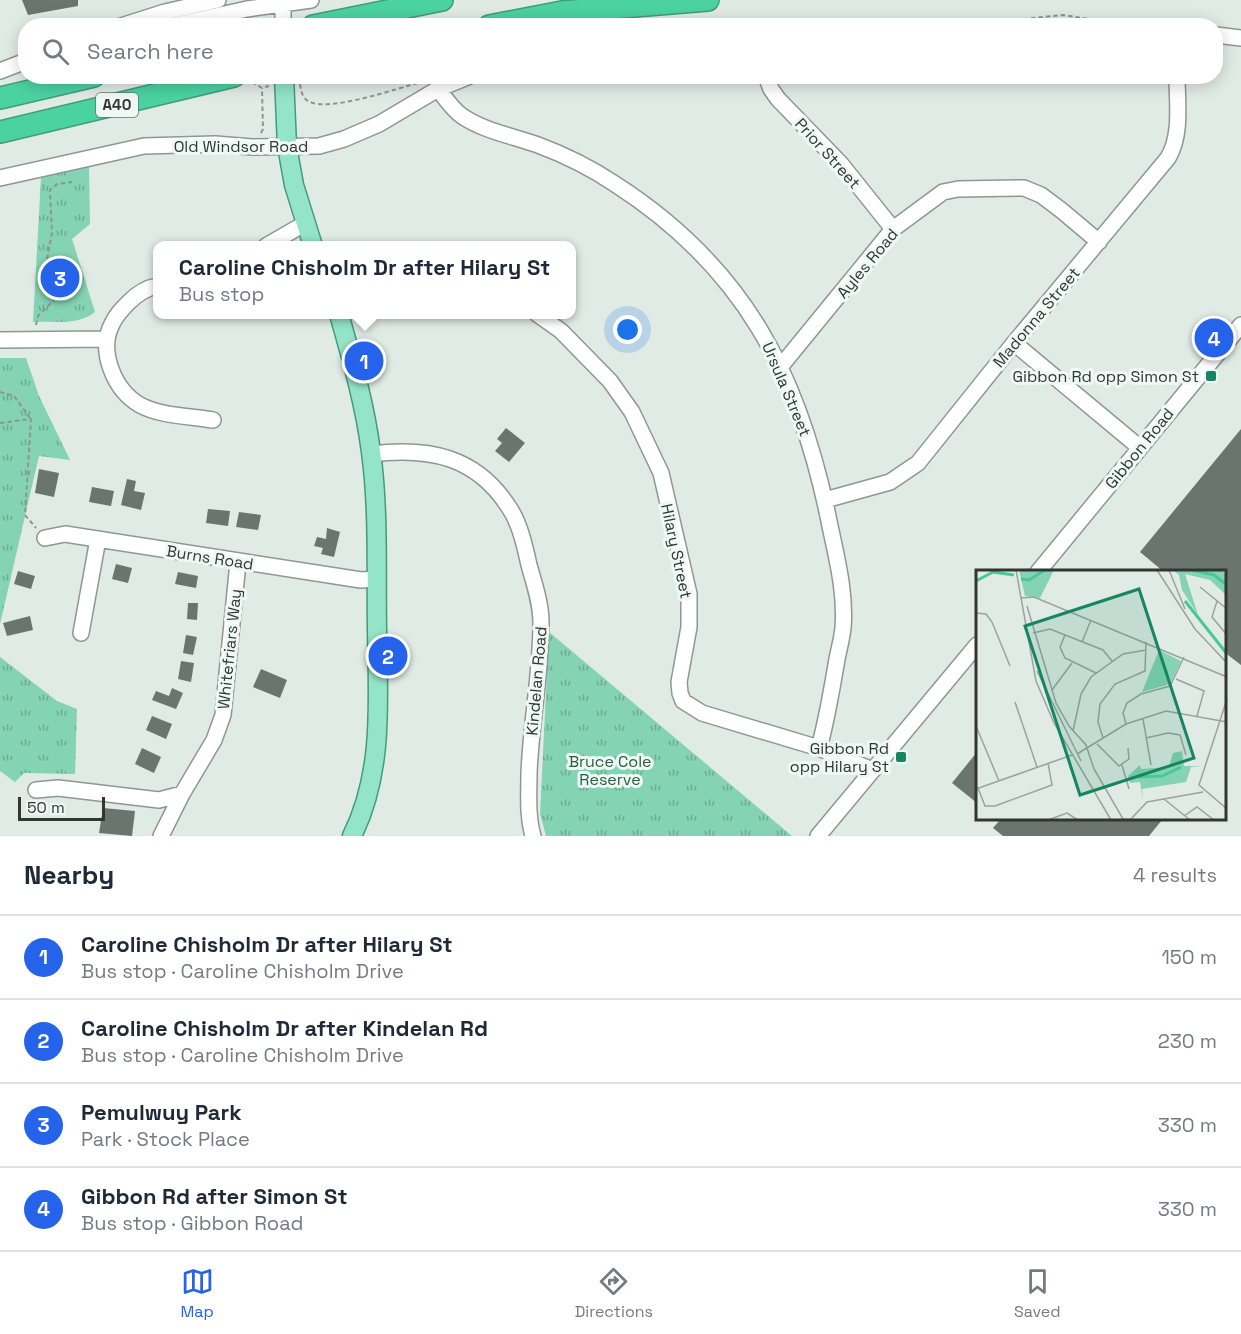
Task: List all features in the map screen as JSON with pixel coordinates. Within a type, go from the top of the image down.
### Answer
[{"type":"highway","points":[[353,18],[442,0]]},
{"type":"highway","points":[[531,18],[562,12],[708,0]]},
{"type":"highway","name":"A40","points":[[0,98],[60,84]]},
{"type":"highway","name":"A40","points":[[0,132],[220,84]]},
{"type":"main road","points":[[292,84],[287,146],[294,185],[311,241]]},
{"type":"main road","points":[[340,319],[364,408],[375,497],[378,720],[376,752],[370,785],[361,816],[352,836]]},
{"type":"street","points":[[146,18],[218,0]]},
{"type":"street","points":[[204,18],[283,2],[311,0]]},
{"type":"street","points":[[283,2],[283,18]]},
{"type":"street","points":[[1223,36],[1241,38]]},
{"type":"street","points":[[0,72],[18,64]]},
{"type":"street","points":[[0,72],[18,68]]},
{"type":"street","name":"Old Windsor Road","points":[[0,178],[144,146],[215,144],[252,147],[310,147],[344,139],[379,124],[437,84]]},
{"type":"street","name":"Prior Street","points":[[769,84],[778,99],[841,164],[893,229]]},
{"type":"street","name":"Madonna Street","points":[[825,500],[890,482],[918,463],[1174,147],[1177,84]]},
{"type":"street","name":"Ursula Street","points":[[433,85],[460,114],[473,123],[540,146],[582,164],[614,183],[669,222],[703,255],[732,288],[760,327],[781,366],[808,435],[825,500],[842,589],[843,628],[829,709],[819,748]]},
{"type":"street","name":"Ayles Road","points":[[781,366],[893,229],[943,192],[957,189],[1024,188],[1047,200],[1099,242]]},
{"type":"street","points":[[273,241],[304,224]]},
{"type":"street","points":[[153,287],[143,291],[120,311],[111,325],[107,339],[111,371],[123,390],[141,405],[154,410],[213,420]]},
{"type":"street","name":"Hilary Street","points":[[543,319],[561,331],[610,381],[632,412],[661,473],[689,594],[689,627],[679,682],[683,701],[702,713],[819,748],[872,770]]},
{"type":"street","name":"Gibbon Road","points":[[1040,570],[1138,447],[1241,325]]},
{"type":"street","points":[[0,340],[107,339]]},
{"type":"street","points":[[1014,343],[1138,447]]},
{"type":"street","name":"Kindelan Road","points":[[371,454],[416,451],[436,454],[455,461],[481,476],[512,510],[538,598],[541,621],[530,753],[528,810],[533,836]]},
{"type":"street","name":"Burns Road","points":[[45,538],[65,534],[361,580],[376,579]]},
{"type":"street","points":[[81,633],[98,539]]},
{"type":"street","name":"Whitefriars Way","points":[[161,836],[182,794],[214,740],[223,715],[238,562]]},
{"type":"street","points":[[818,836],[976,646]]},
{"type":"street","points":[[36,790],[58,788],[159,800],[182,794]]},
{"type":"street","points":[[159,800],[161,836]]},
{"type":"path","points":[[1034,18],[1063,15],[1082,18]]},
{"type":"path","points":[[254,84],[262,88]]},
{"type":"path","points":[[296,84],[308,101],[328,104],[433,85]]},
{"type":"path","points":[[36,325],[38,316],[54,300],[56,292],[46,264],[52,233],[50,190],[57,184],[72,182]]},
{"type":"path","points":[[0,392],[14,396],[31,419],[25,515],[45,538]]},
{"type":"path","points":[[0,423],[31,419]]},
{"type":"green space","points":[[89,166],[90,224],[72,239],[95,312],[73,321],[33,322],[41,177]]},
{"type":"green space","points":[[0,358],[26,358],[39,396],[70,460],[39,456],[0,624]]},
{"type":"green space","name":"Bruce Cole Reserve","points":[[549,632],[792,836],[546,836],[540,814]]},
{"type":"green space","points":[[0,657],[57,701],[77,709],[75,774],[24,773],[15,782],[0,771]]},
{"type":"building","points":[[22,0],[78,0],[78,6],[28,15]]},
{"type":"building","points":[[506,428],[525,443],[509,462],[495,451],[502,443],[497,439]]},
{"type":"building","points":[[1241,429],[1241,665],[1226,654],[1226,570],[1162,570],[1140,552]]},
{"type":"building","points":[[39,469],[59,473],[54,497],[35,493]]},
{"type":"building","points":[[127,479],[136,481],[134,491],[145,493],[141,510],[121,505]]},
{"type":"building","points":[[92,487],[114,491],[111,506],[89,502]]},
{"type":"building","points":[[208,509],[230,511],[228,526],[206,523]]},
{"type":"building","points":[[239,512],[261,515],[258,530],[236,527]]},
{"type":"building","points":[[327,528],[340,532],[334,557],[321,554],[323,548],[314,546],[317,537],[326,539]]},
{"type":"building","points":[[116,564],[132,568],[128,583],[112,579]]},
{"type":"building","points":[[18,571],[35,576],[31,589],[14,584]]},
{"type":"building","points":[[178,572],[198,576],[196,588],[175,584]]},
{"type":"building","points":[[188,603],[198,603],[197,620],[187,619]]},
{"type":"building","points":[[30,616],[33,630],[7,636],[3,623]]},
{"type":"building","points":[[186,635],[197,637],[193,655],[183,653]]},
{"type":"building","points":[[181,661],[194,663],[191,682],[178,679]]},
{"type":"building","points":[[261,669],[287,680],[280,698],[253,687]]},
{"type":"building","points":[[172,688],[183,693],[176,709],[152,700],[156,691],[169,696]]},
{"type":"building","points":[[152,716],[172,724],[166,739],[146,730]]},
{"type":"building","points":[[142,748],[161,757],[154,773],[135,764]]},
{"type":"building","points":[[976,753],[976,802],[952,783]]},
{"type":"building","points":[[103,808],[135,811],[132,836],[99,833]]},
{"type":"building","points":[[999,821],[1161,821],[1149,836],[1003,836],[993,828]]},
{"type":"place","name":"Pemulwuy Park","points":[[60,278]]},
{"type":"place","name":"Gibbon Rd after Simon St","points":[[1214,338]]},
{"type":"place","name":"Caroline Chisholm Dr after Hilary St","points":[[364,361]]},
{"type":"place","name":"Gibbon Rd opp Simon St","points":[[1211,376]]},
{"type":"place","name":"Caroline Chisholm Dr after Kindelan Rd","points":[[388,656]]},
{"type":"place","name":"Gibbon Rd opp Hilary St","points":[[901,757]]}]
